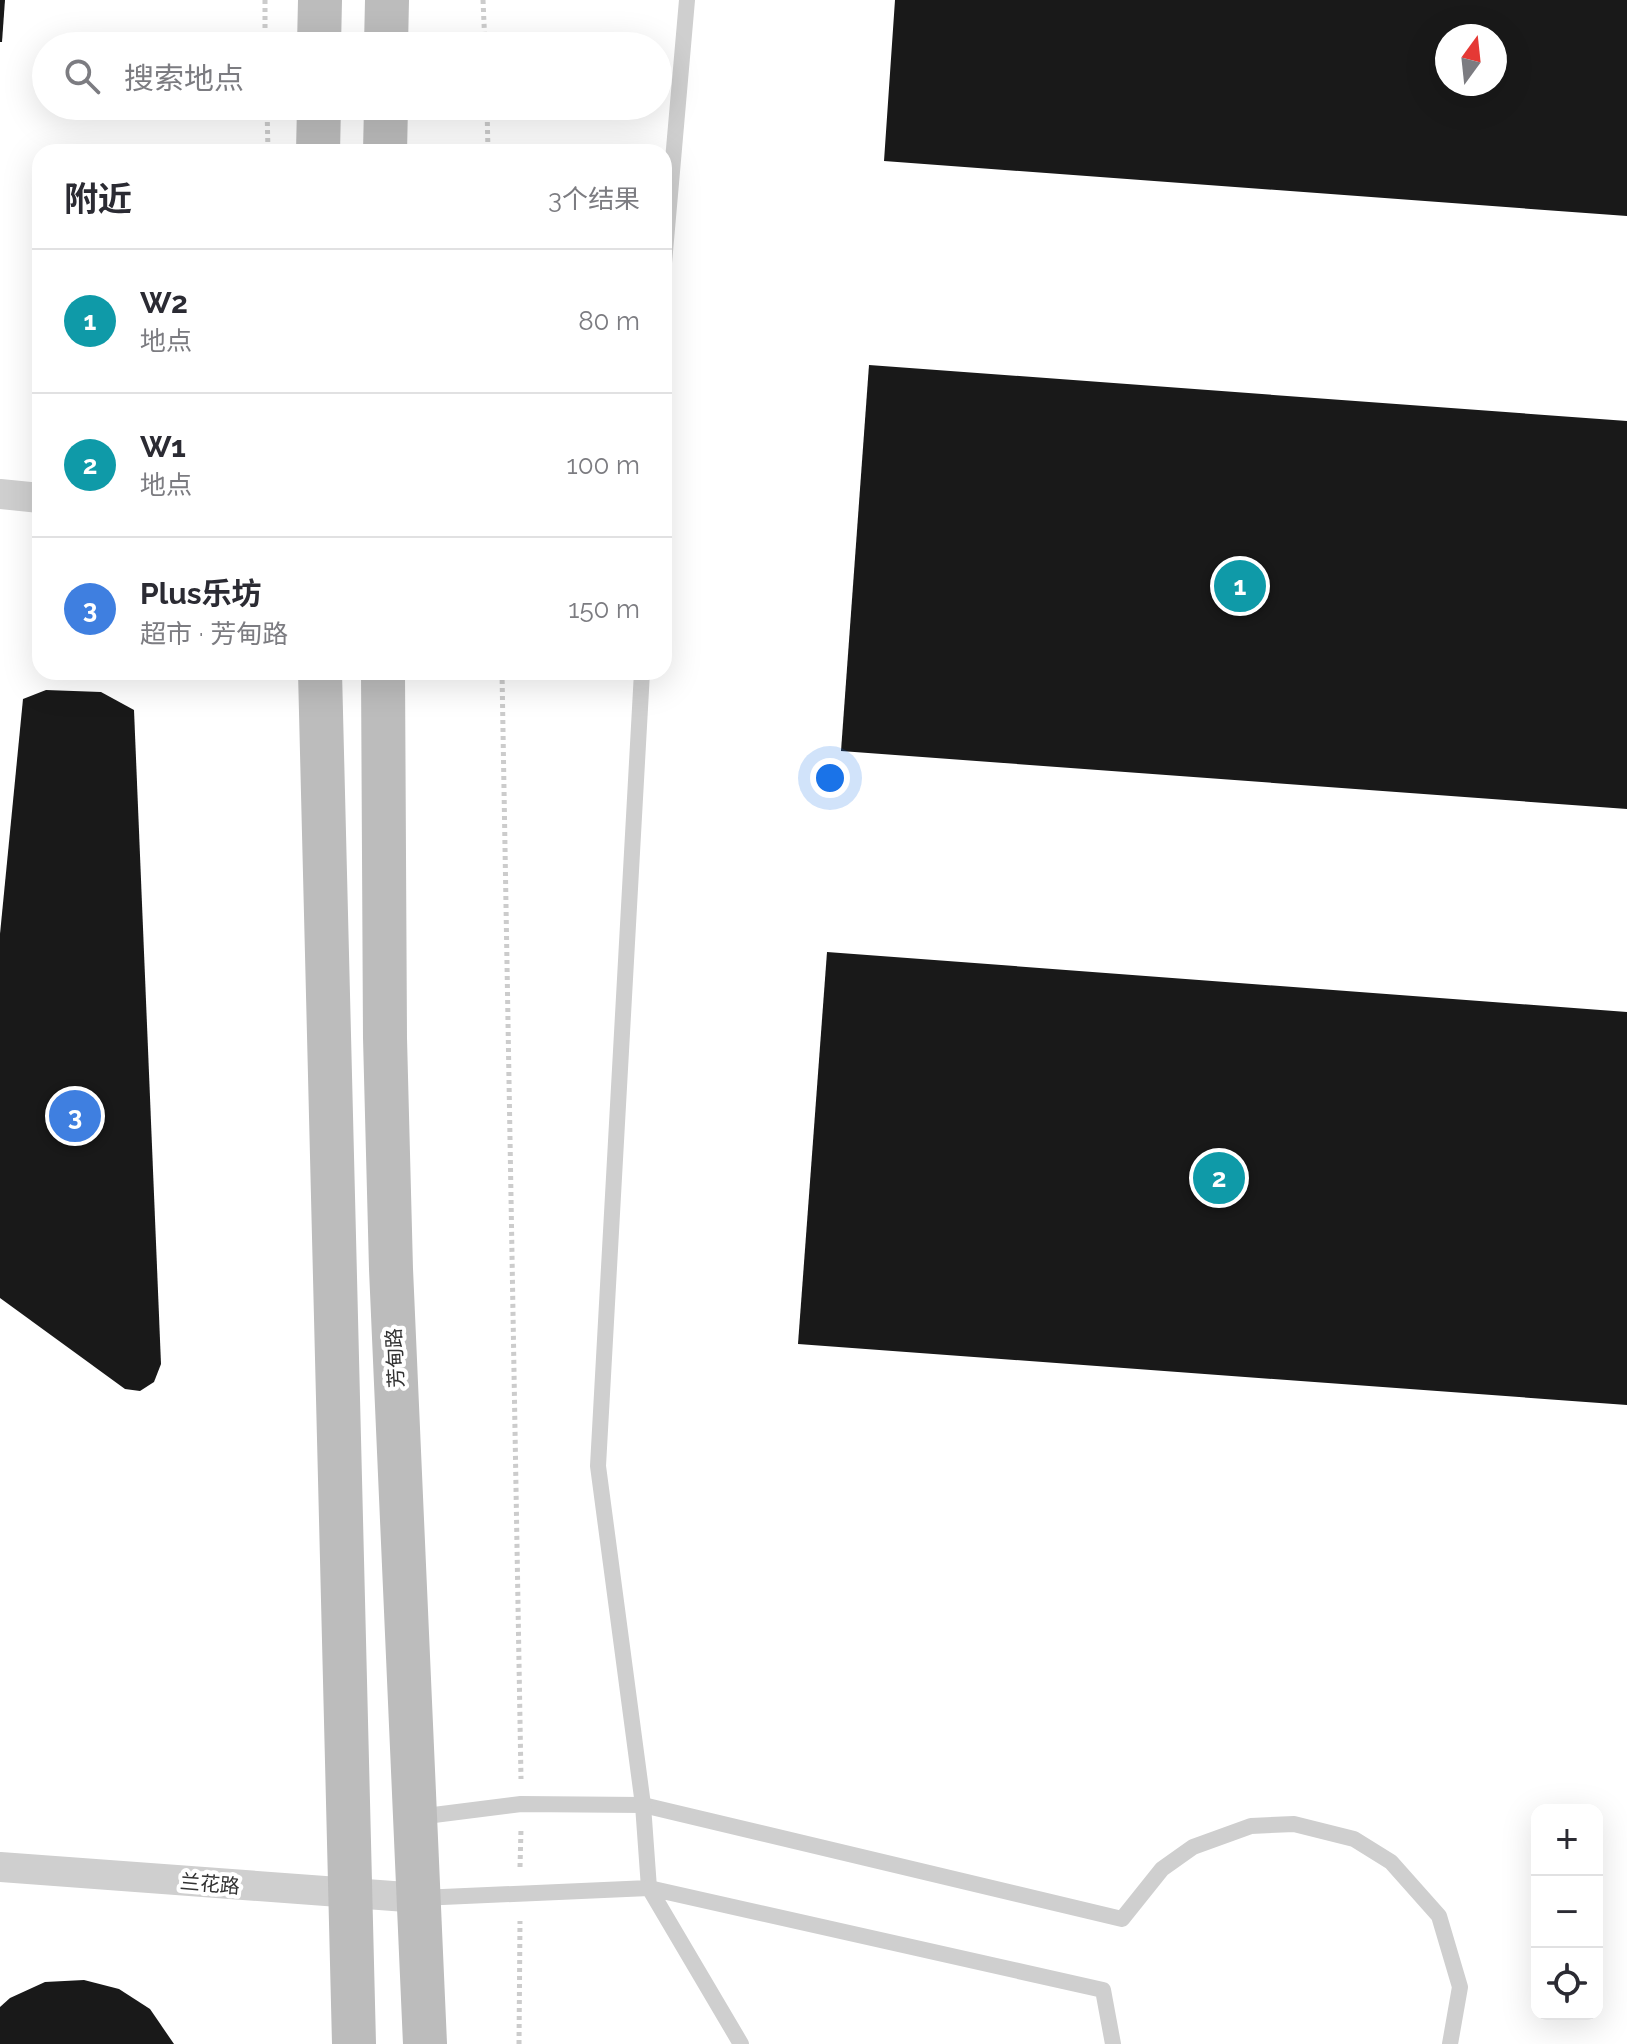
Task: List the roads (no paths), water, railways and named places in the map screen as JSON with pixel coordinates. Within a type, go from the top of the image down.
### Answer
[{"type":"main road","points":[[319,32],[320,0]]},
{"type":"main road","points":[[386,32],[387,0]]},
{"type":"main road","points":[[318,144],[319,120]]},
{"type":"main road","points":[[385,144],[386,120]]},
{"type":"main road","points":[[320,680],[354,2044]]},
{"type":"main road","name":"芳甸路","points":[[383,680],[385,1038],[391,1269],[425,2044]]},
{"type":"street","points":[[0,494],[32,497]]},
{"type":"street","name":"兰花路","points":[[0,1867],[420,1898]]},
{"type":"lane","points":[[672,172],[687,0]]},
{"type":"lane","points":[[642,680],[598,1466],[643,1805],[649,1888],[741,2044]]},
{"type":"lane","points":[[416,1817],[521,1804],[643,1805],[1122,1919],[1162,1869],[1193,1847],[1251,1826],[1294,1824],[1354,1839],[1391,1862],[1439,1916],[1460,1987],[1450,2044]]},
{"type":"lane","points":[[420,1898],[649,1888],[1103,1990],[1113,2044]]},
{"type":"place","name":"W2","points":[[1240,586]]},
{"type":"place","name":"Plus乐坊","points":[[75,1116]]},
{"type":"place","name":"W1","points":[[1219,1178]]}]
